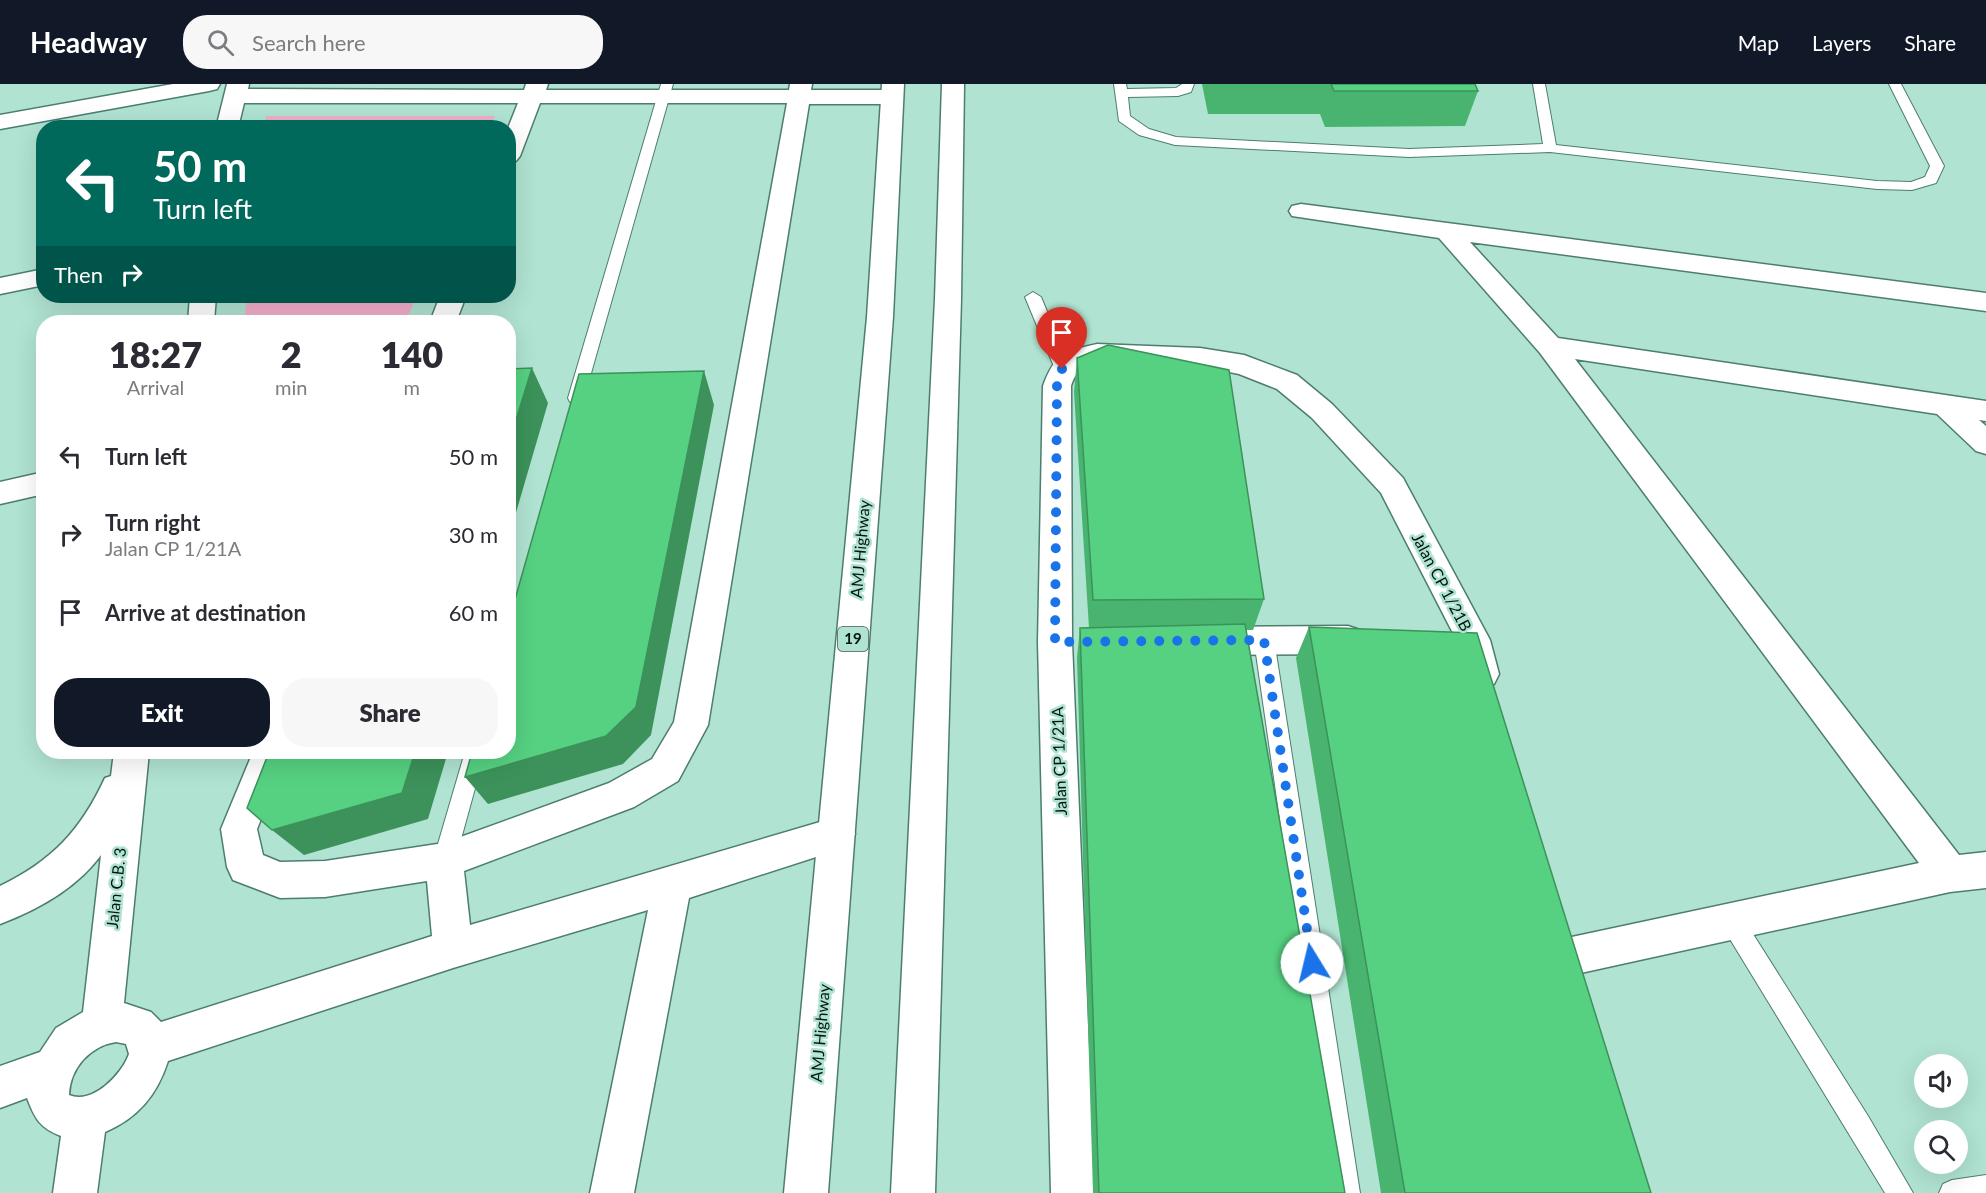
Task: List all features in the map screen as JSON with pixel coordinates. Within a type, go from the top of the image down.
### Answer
[{"type":"main road","points":[[0,122],[209,84]]},
{"type":"main road","points":[[913,1193],[948,299],[953,84]]},
{"type":"main road","points":[[516,136],[535,89]]},
{"type":"main road","points":[[229,120],[237,90],[893,90]]},
{"type":"main road","points":[[267,759],[239,829],[246,867],[280,880],[326,879],[444,861],[621,795],[664,770],[691,725],[800,90]]},
{"type":"main road","name":"AMJ Highway","points":[[806,1193],[880,317],[893,90]]},
{"type":"main road","points":[[1301,210],[1448,233],[1842,280],[1986,302]]},
{"type":"main road","points":[[1448,233],[1550,346],[1968,872],[1567,957]]},
{"type":"main road","points":[[0,286],[36,278]]},
{"type":"main road","points":[[1550,346],[1986,411]]},
{"type":"main road","name":"Jalan CP 1/21B","points":[[1062,369],[1075,358],[1097,353],[1200,357],[1244,365],[1287,382],[1322,411],[1392,486],[1473,640],[1492,708]]},
{"type":"main road","name":"Jalan CP 1/21A","points":[[1062,369],[1057,386],[1055,642],[1073,1193]]},
{"type":"main road","points":[[1947,406],[1986,443]]},
{"type":"main road","points":[[0,493],[36,485]]},
{"type":"main road","points":[[1171,641],[1380,640]]},
{"type":"main road","points":[[1438,640],[1473,640]]},
{"type":"main road","points":[[1055,642],[1090,642]]},
{"type":"main road","points":[[0,906],[34,890],[84,851],[106,819],[130,759]]},
{"type":"main road","name":"Jalan C.B. 3","points":[[102,1024],[130,759]]},
{"type":"main road","points":[[150,1046],[453,949],[837,834]]},
{"type":"main road","points":[[444,861],[453,949]]},
{"type":"main road","points":[[612,1193],[672,885]]},
{"type":"main road","points":[[129,1022],[139,1027],[146,1035],[150,1046],[148,1060],[142,1076],[132,1091],[102,1113],[85,1118],[69,1118],[56,1112],[49,1101],[47,1086],[52,1069],[72,1041],[102,1024],[129,1022]]},
{"type":"main road","points":[[0,1087],[52,1069]]},
{"type":"main road","points":[[75,1193],[85,1118]]},
{"type":"lane","points":[[1188,84],[1186,89],[1178,92],[1121,89],[1124,118],[1144,132],[1175,141],[1409,153],[1550,148],[1876,185],[1912,186],[1931,180],[1937,166],[1896,84]]},
{"type":"lane","points":[[1539,84],[1550,148]]},
{"type":"lane","points":[[572,412],[665,90]]},
{"type":"lane","points":[[1033,297],[1062,369]]},
{"type":"lane","points":[[1264,640],[1347,1193]]},
{"type":"lane","points":[[444,861],[473,759]]},
{"type":"lane","points":[[1733,923],[1767,983],[1861,1124],[1900,1193]]},
{"type":"lane","points":[[1952,1193],[1986,1188]]},
{"type":"shaded area","points":[[266,116],[495,116],[493,120],[266,120]]},
{"type":"shaded area","points":[[246,303],[414,303],[408,315],[245,315]]},
{"type":"building","points":[[1331,84],[1475,84],[1478,91],[1334,91]]},
{"type":"building","points":[[1108,345],[1229,370],[1264,599],[1093,600],[1077,358]]},
{"type":"building","points":[[532,368],[516,420],[516,369]]},
{"type":"building","points":[[704,371],[636,707],[606,736],[465,777],[470,759],[516,759],[516,596],[579,374]]},
{"type":"building","points":[[1245,624],[1345,1193],[1099,1193],[1080,628]]},
{"type":"building","points":[[1309,627],[1477,633],[1651,1193],[1405,1193]]},
{"type":"building","points":[[266,759],[413,759],[402,793],[272,830],[247,808]]},
{"type":"route","points":[[1062,369],[1057,386],[1055,642],[1264,640],[1312,963]]}]
